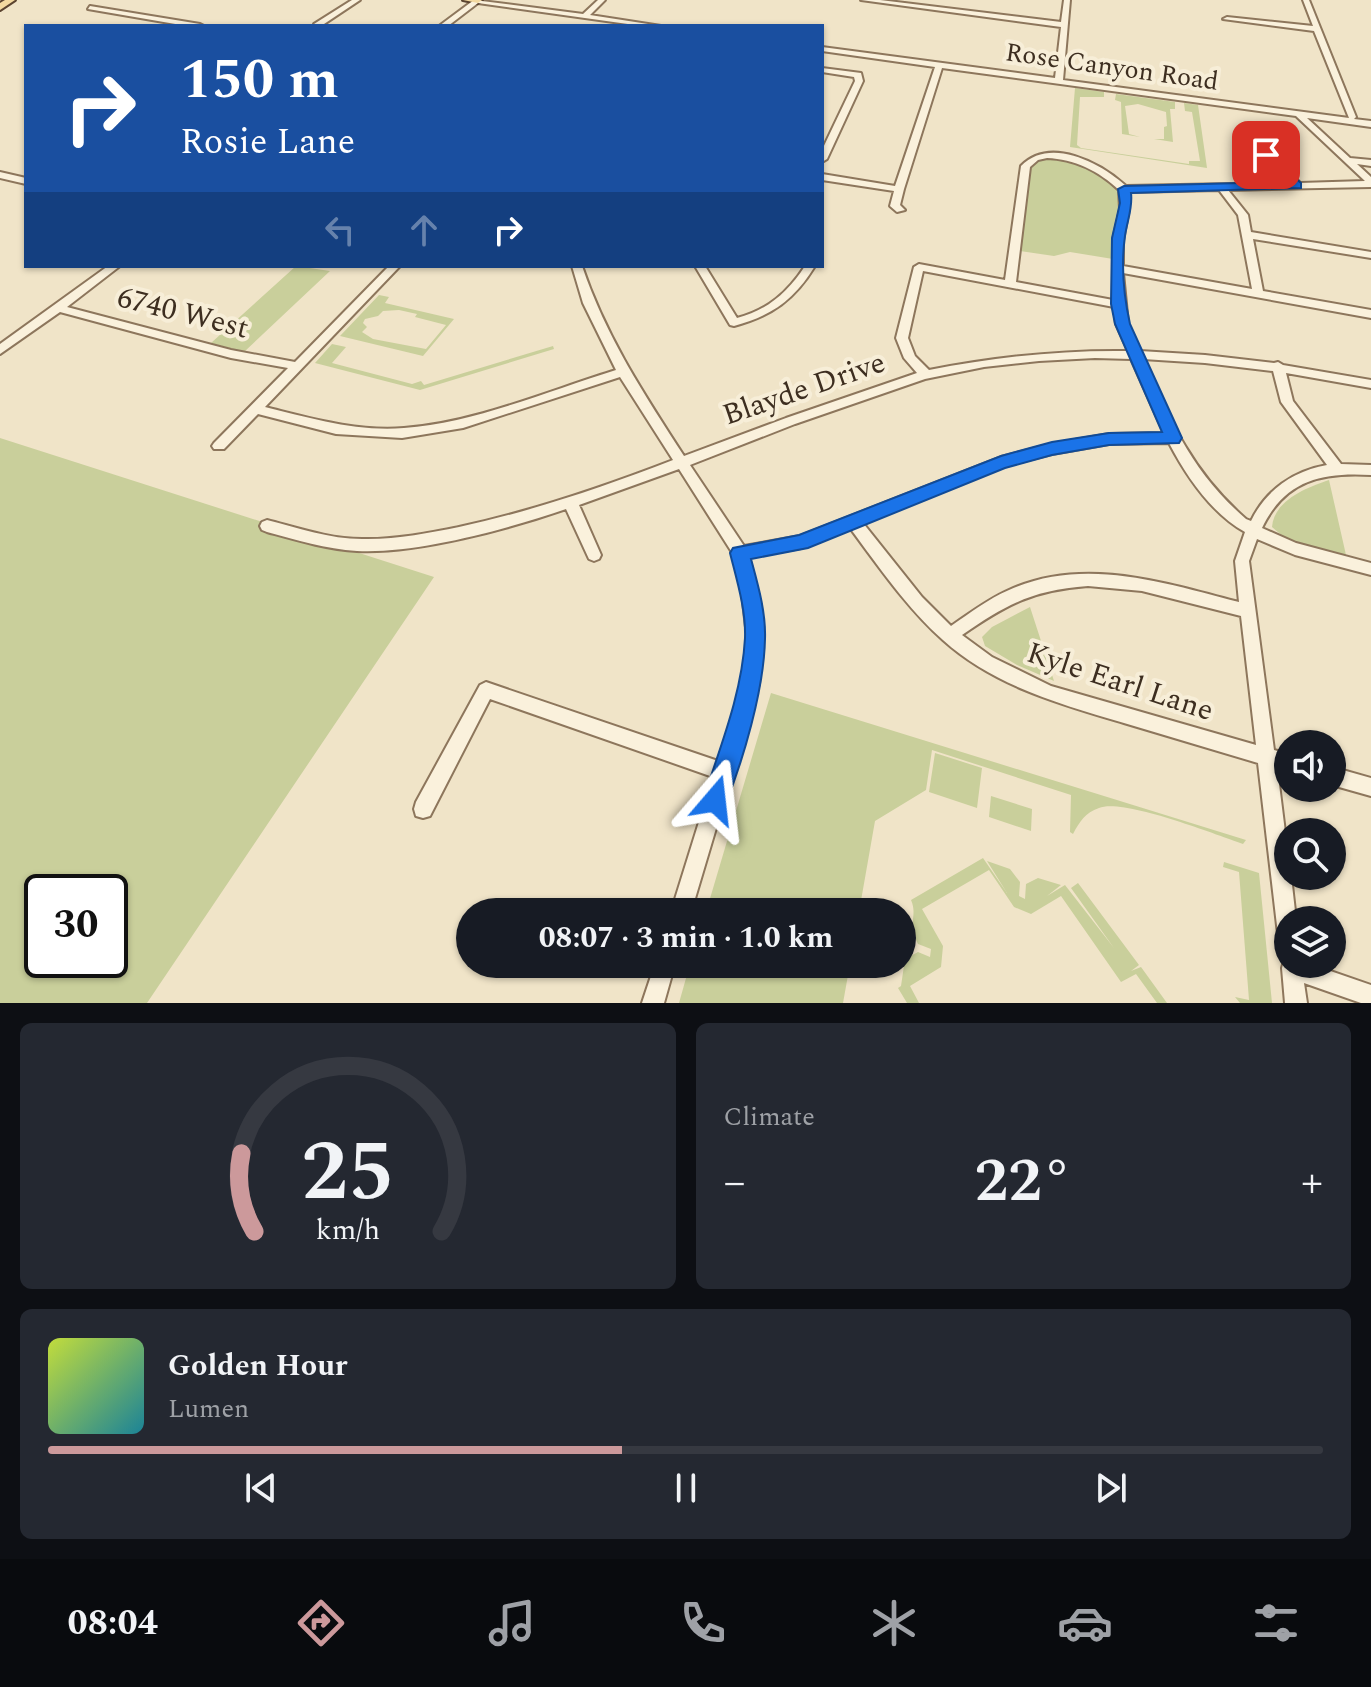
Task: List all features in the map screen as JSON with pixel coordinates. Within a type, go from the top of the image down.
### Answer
[{"type":"main road","points":[[0,7],[11,0]]},
{"type":"street","points":[[319,24],[357,0]]},
{"type":"street","points":[[445,24],[474,0],[642,24]]},
{"type":"street","points":[[584,16],[602,0]]},
{"type":"street","points":[[864,0],[1065,25]]},
{"type":"street","points":[[1059,81],[1067,0]]},
{"type":"street","points":[[1306,0],[1352,117]]},
{"type":"street","points":[[90,8],[186,24]]},
{"type":"street","points":[[142,24],[152,19]]},
{"type":"street","points":[[1227,19],[1318,29]]},
{"type":"street","name":"Rose Canyon Road","points":[[824,49],[1371,124]]},
{"type":"street","points":[[900,210],[895,206],[899,189],[939,65]]},
{"type":"street","points":[[824,70],[858,75],[859,81],[824,155]]},
{"type":"street","points":[[1299,115],[1371,183]]},
{"type":"street","points":[[1253,137],[1266,155],[1297,185]]},
{"type":"street","points":[[1010,284],[1026,166],[1038,156],[1055,155],[1103,172],[1124,189],[1371,183]]},
{"type":"street","points":[[1346,160],[1371,163]]},
{"type":"street","points":[[0,175],[24,181]]},
{"type":"street","points":[[824,177],[899,189]]},
{"type":"street","points":[[1222,188],[1243,215],[1258,294]]},
{"type":"street","points":[[1124,189],[1126,203],[1118,238],[1118,304],[1122,324],[1173,438],[1198,482],[1251,529],[1303,551],[1371,569]]},
{"type":"street","points":[[1249,235],[1371,255]]},
{"type":"street","points":[[927,375],[910,358],[902,338],[919,267],[1118,304]]},
{"type":"street","points":[[0,350],[112,268]]},
{"type":"street","points":[[219,446],[393,268]]},
{"type":"street","points":[[578,268],[589,303],[623,372],[740,553],[750,593],[755,636],[751,684],[685,898]]},
{"type":"street","points":[[701,268],[734,322],[751,318],[784,302],[795,291],[809,268]]},
{"type":"street","points":[[1120,269],[1371,314]]},
{"type":"street","name":"6740 West","points":[[58,308],[231,354],[297,366]]},
{"type":"street","name":"Blayde Drive","points":[[267,526],[330,543],[373,545],[489,528],[927,375],[1053,356],[1135,352],[1278,366],[1371,384]]},
{"type":"street","points":[[1278,366],[1287,402],[1336,467]]},
{"type":"street","points":[[255,409],[336,429],[402,433],[463,423],[623,372]]},
{"type":"street","points":[[740,553],[801,542],[1001,462],[1109,439],[1173,438]]},
{"type":"street","points":[[1285,906],[1242,561],[1251,529],[1276,494],[1304,477],[1336,467],[1371,470]]},
{"type":"street","points":[[570,502],[594,555]]},
{"type":"street","name":"Kyle Earl Lane","points":[[854,523],[915,601],[976,658],[1028,685],[1274,759]]},
{"type":"street","points":[[949,636],[988,608],[1035,587],[1093,578],[1149,586],[1247,611]]},
{"type":"street","points":[[423,809],[486,690],[724,772]]},
{"type":"street","points":[[1346,780],[1371,787]]},
{"type":"street","points":[[653,1003],[661,978]]},
{"type":"street","points":[[1293,978],[1296,1003]]},
{"type":"street","points":[[1324,978],[1371,996]]},
{"type":"green space","points":[[1075,88],[1104,92],[1104,97],[1080,97],[1077,145],[1081,148],[1189,164],[1189,161],[1200,161],[1192,112],[1185,111],[1184,103],[1198,105],[1207,168],[1070,147]]},
{"type":"green space","points":[[1116,94],[1175,102],[1175,109],[1170,109],[1173,142],[1154,139],[1164,139],[1166,112],[1138,104],[1125,106],[1129,134],[1140,137],[1122,134],[1121,102],[1115,100]]},
{"type":"green space","points":[[1044,158],[1088,167],[1109,178],[1116,186],[1119,202],[1113,231],[1113,259],[1070,252],[1054,256],[1020,251],[1031,164]]},
{"type":"green space","points":[[294,268],[330,271],[244,352],[211,343]]},
{"type":"green space","points":[[379,295],[389,297],[385,303],[454,319],[423,356],[340,336]],"holes":[[[399,310],[417,314],[415,317],[446,325],[426,349],[373,339],[362,332],[367,327],[363,323],[365,319],[378,316],[383,311]]]},
{"type":"green space","points":[[332,344],[346,347],[332,363],[412,384],[421,381],[424,385],[553,346],[554,349],[420,390],[315,363]]},
{"type":"green space","points":[[0,438],[434,577],[147,1003],[0,1003]]},
{"type":"green space","points":[[1329,480],[1346,555],[1286,539],[1272,527],[1285,502]]},
{"type":"green space","points":[[1030,607],[1054,681],[1017,665],[985,646],[982,637],[992,627]]},
{"type":"green space","points":[[771,693],[1246,840],[1243,844],[1169,818],[1111,806],[1090,812],[1073,834],[1070,832],[1071,795],[932,750],[926,790],[875,821],[861,898],[710,898]]},
{"type":"green space","points":[[935,753],[982,768],[977,808],[929,792]]},
{"type":"green space","points":[[991,796],[1032,809],[1031,831],[989,817]]},
{"type":"green space","points":[[983,858],[1007,893],[987,861],[1010,869],[1020,882],[1019,896],[1025,899],[1026,884],[1038,878],[1061,885],[1047,896],[1065,885],[1114,948],[1071,888],[1078,883],[1139,965],[1131,971],[1141,967],[1167,1003],[1157,1003],[1136,974],[1121,982],[1061,896],[1031,914],[1014,907],[989,870],[922,909],[943,946],[941,967],[910,986],[919,1003],[907,1003],[898,988],[902,978],[916,978],[916,953],[930,957],[931,949],[918,944],[916,939],[914,898]]},
{"type":"green space","points":[[1224,862],[1259,873],[1272,1003],[1240,1003],[1235,997],[1249,1000],[1239,872],[1223,867]]},
{"type":"green space","points":[[686,978],[847,978],[843,1003],[679,1003]]},
{"type":"route","points":[[715,800],[751,684],[755,636],[750,593],[740,553],[801,542],[1001,462],[1109,439],[1173,438],[1122,324],[1118,304],[1118,238],[1126,203],[1124,189],[1297,185],[1266,155]]}]
